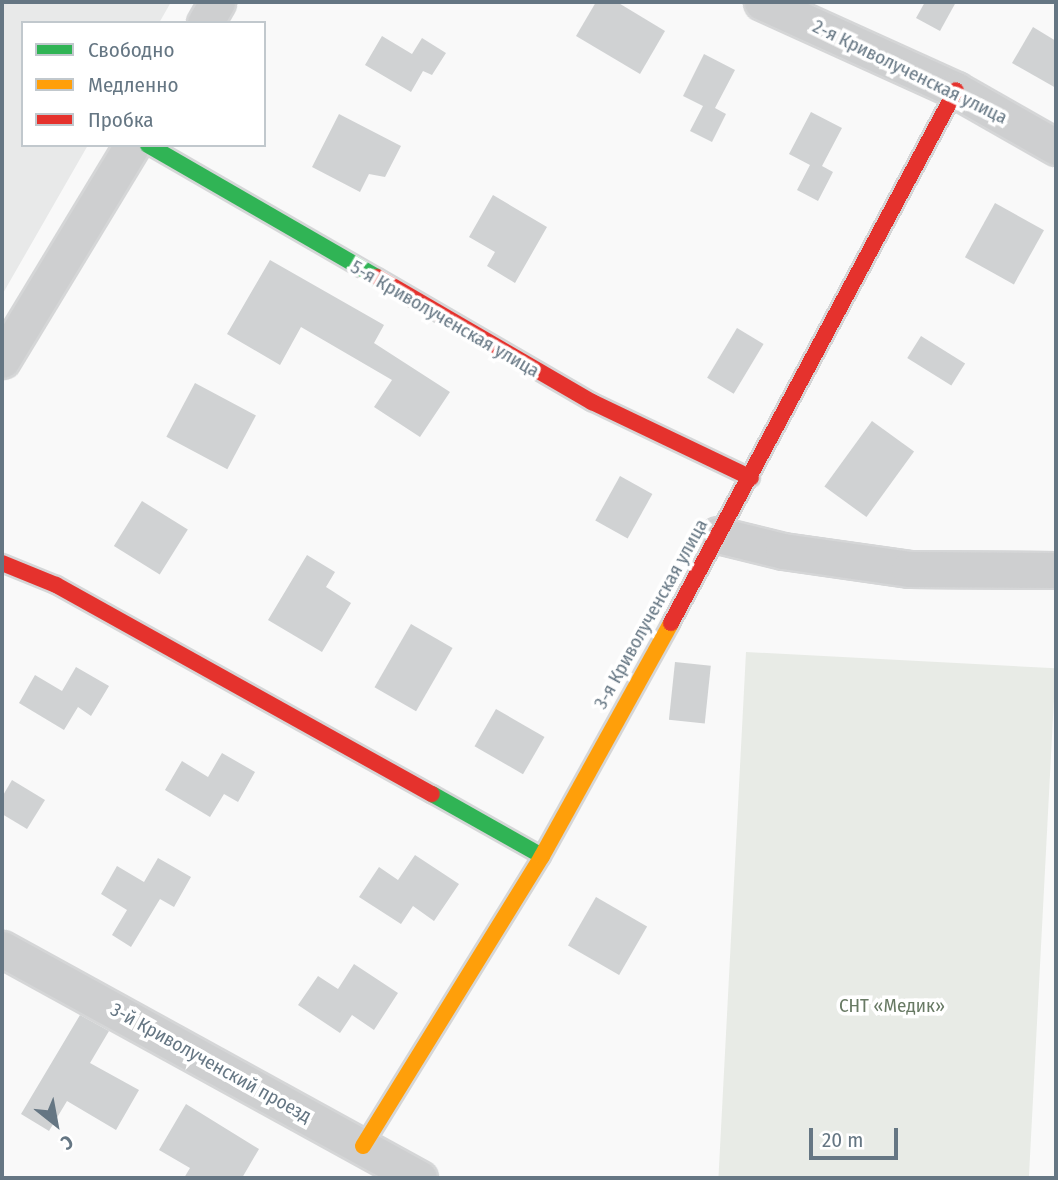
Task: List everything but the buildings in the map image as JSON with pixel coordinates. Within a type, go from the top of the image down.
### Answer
[{"type":"street","points":[[206,21],[217,2]]},
{"type":"street","name":"2-я Криволученская улица","points":[[762,2],[956,90],[1056,146]]},
{"type":"street","name":"3-я Криволученская улица","points":[[363,1146],[542,856],[751,478],[956,90]]},
{"type":"street","points":[[2,360],[131,147]]},
{"type":"street","name":"5-я Криволученская улица","points":[[151,147],[592,402],[751,478]]},
{"type":"street","points":[[718,535],[783,551],[909,569],[1056,570]]},
{"type":"street","points":[[2,563],[56,585],[542,856]]},
{"type":"street","name":"3-й Криволученский проезд","points":[[2,949],[419,1178]]},
{"type":"shaded area","points":[[2,2],[171,2],[160,21],[21,21],[21,147],[87,147],[2,295]]},
{"type":"green space","name":"СНТ «Медик»","points":[[746,652],[1056,668],[1029,1178],[718,1178]]},
{"type":"traffic: fast","points":[[151,147],[377,277]]},
{"type":"traffic: fast","points":[[432,794],[542,856]]},
{"type":"traffic: slow","points":[[363,1146],[542,856],[671,623]]},
{"type":"traffic: jam","points":[[671,623],[956,90]]},
{"type":"traffic: jam","points":[[377,277],[592,402],[751,478]]},
{"type":"traffic: jam","points":[[2,563],[56,585],[432,794]]}]
